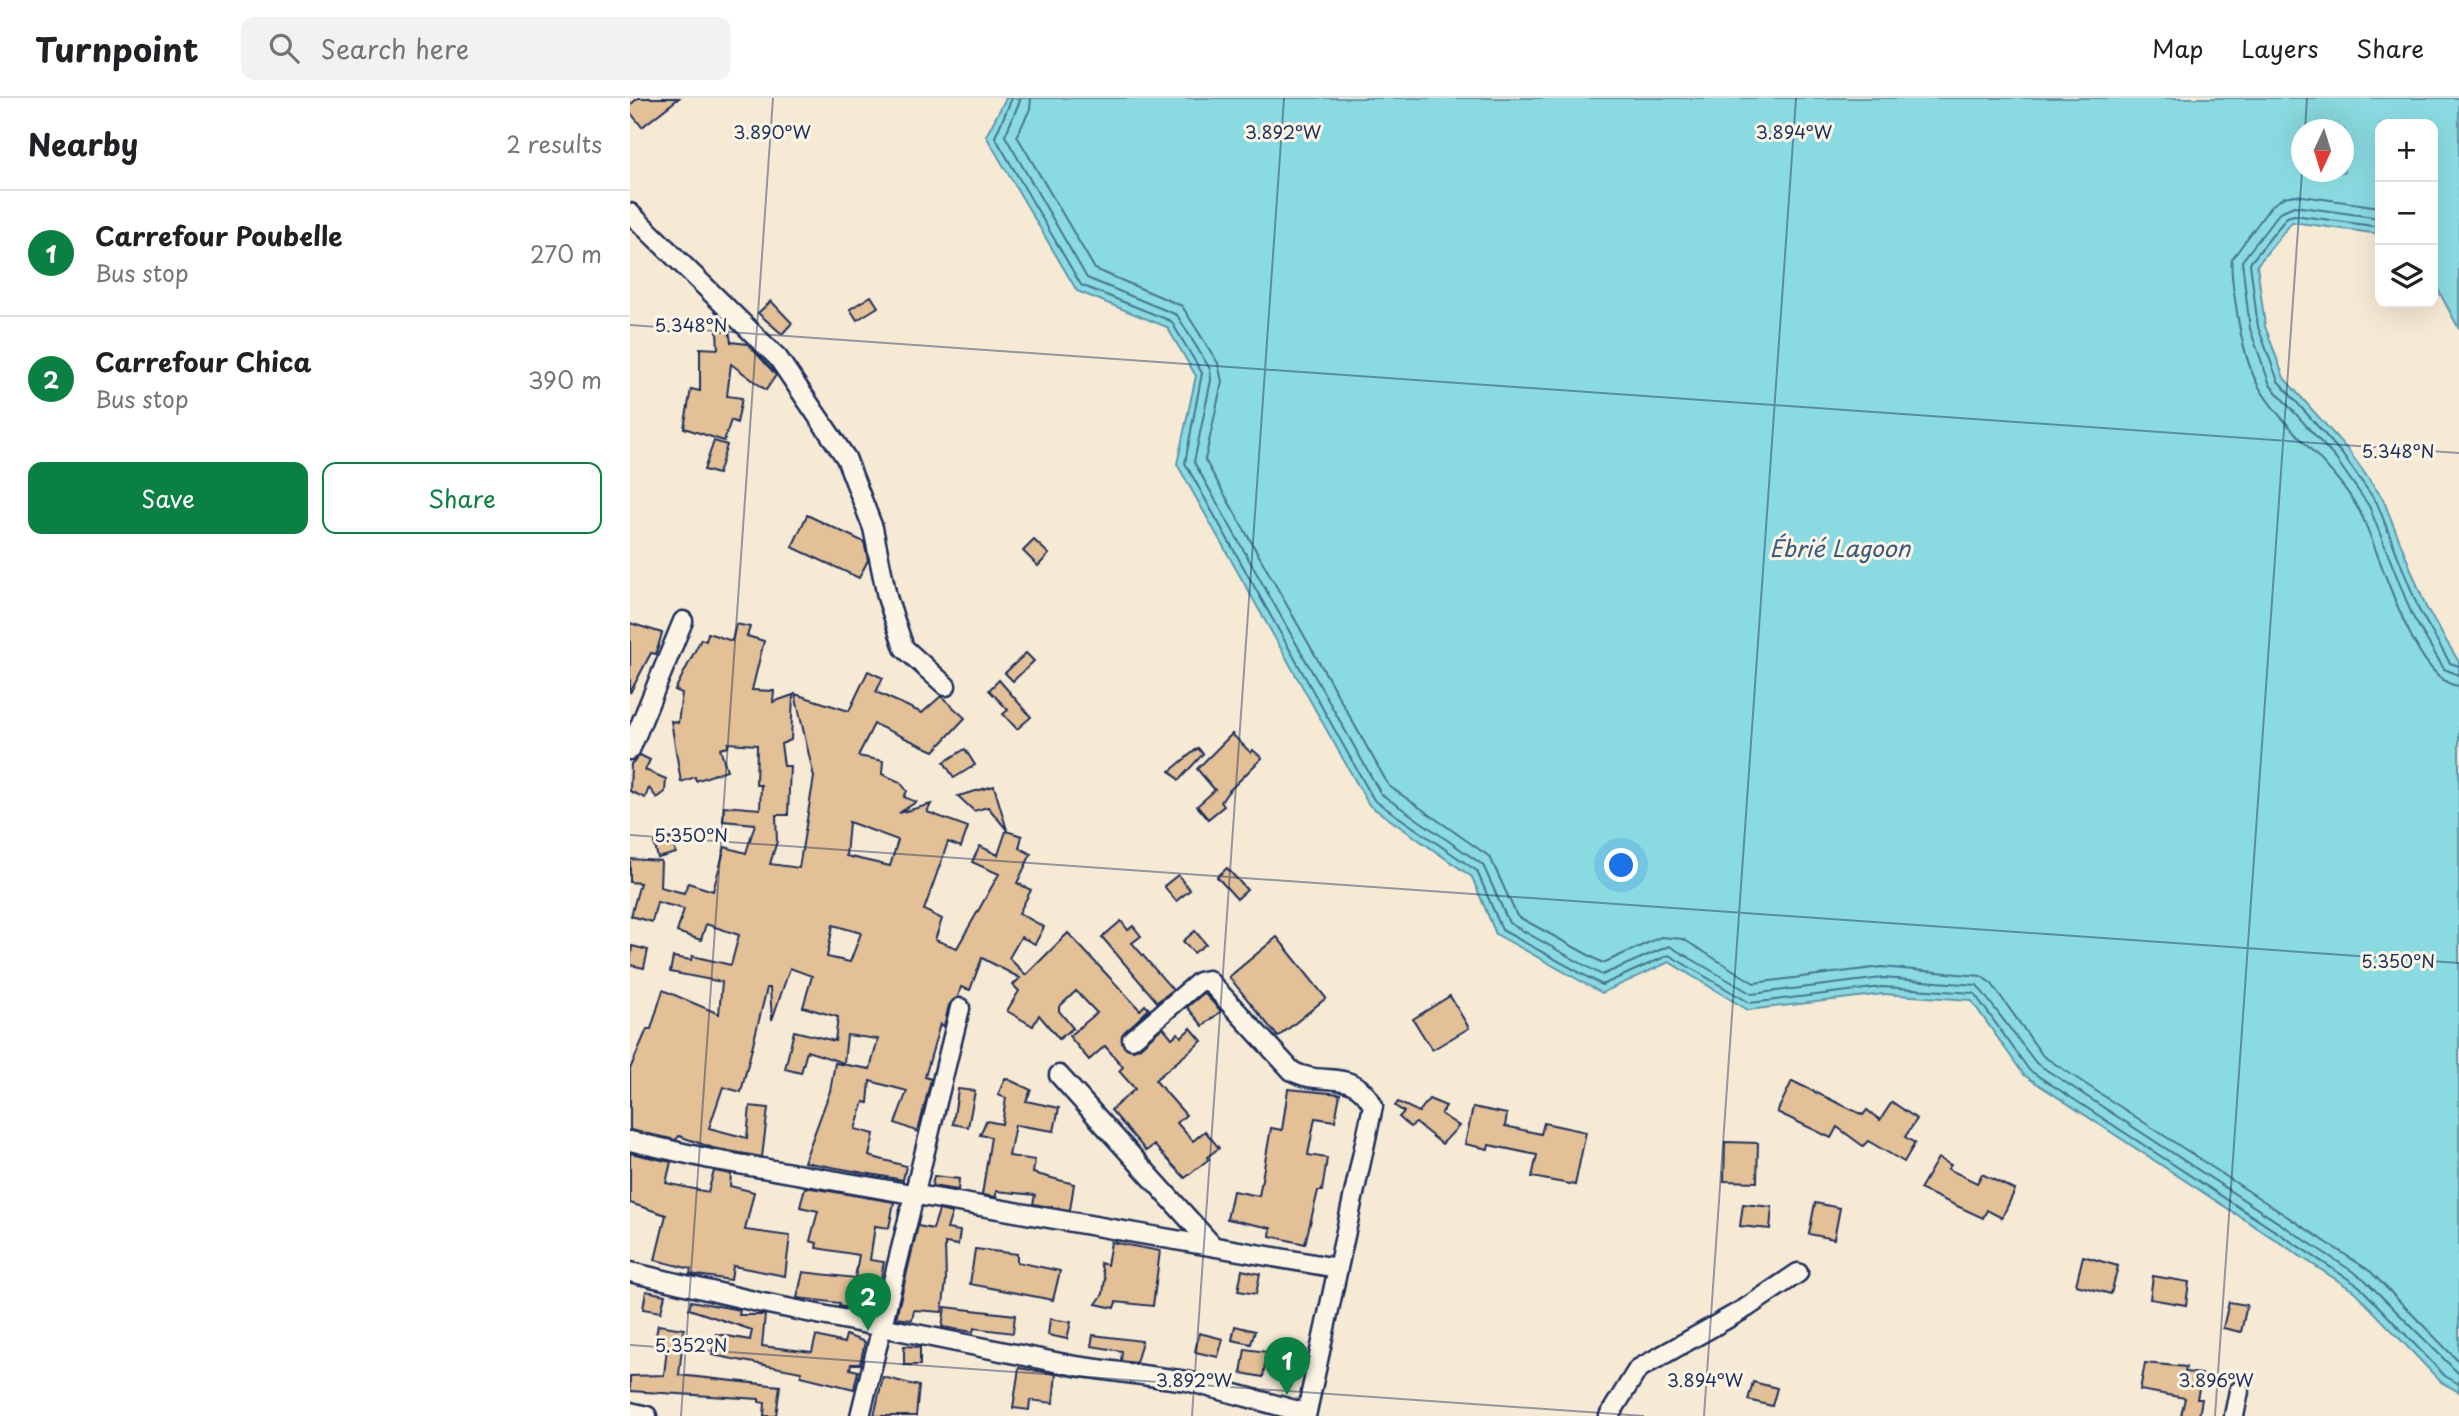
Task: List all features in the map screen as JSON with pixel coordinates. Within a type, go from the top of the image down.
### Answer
[{"type":"street","points":[[630,213],[778,358],[846,458],[873,528],[887,597],[904,648],[946,686]]},
{"type":"street","points":[[630,750],[682,621]]},
{"type":"street","points":[[630,1272],[1075,1366],[1187,1381],[1306,1414],[1373,1106],[1367,1095],[1356,1085],[1300,1076],[1292,1071],[1209,980],[1199,982],[1132,1040]]},
{"type":"street","points":[[860,1416],[960,1008]]},
{"type":"street","points":[[1059,1075],[1213,1246]]},
{"type":"street","points":[[630,1141],[710,1159],[1337,1268]]},
{"type":"street","points":[[1609,1416],[1638,1369],[1746,1308],[1798,1273]]},
{"type":"street","points":[[2234,1416],[2239,1391]]},
{"type":"street","points":[[630,1412],[647,1416]]},
{"type":"water","name":"Ébrié Lagoon","points":[[1006,98],[2459,98],[2459,329],[2438,289],[2438,119],[2375,119],[2375,233],[2292,222],[2257,265],[2265,326],[2284,378],[2348,450],[2383,499],[2426,607],[2459,662],[2459,1392],[2441,1382],[2355,1292],[2024,1075],[1971,1000],[1883,994],[1748,1010],[1669,962],[1602,993],[1496,934],[1472,877],[1369,805],[1177,464],[1196,376],[1167,327],[1077,291],[986,136]]},
{"type":"building","points":[[638,98],[679,98],[642,127],[630,112],[630,105]]},
{"type":"building","points":[[871,296],[878,307],[857,320],[850,309]]},
{"type":"building","points":[[771,301],[792,323],[782,334],[758,313]]},
{"type":"building","points":[[729,330],[731,342],[748,344],[776,375],[766,390],[731,364],[727,396],[742,398],[737,423],[731,420],[724,441],[684,428],[691,389],[700,391],[700,348],[718,349],[717,331]]},
{"type":"building","points":[[714,441],[727,445],[718,474],[704,470]]},
{"type":"building","points":[[807,515],[864,542],[868,560],[859,578],[792,547]]},
{"type":"building","points":[[1034,540],[1049,554],[1038,566],[1023,551]]},
{"type":"building","points":[[630,623],[662,633],[656,654],[651,653],[630,693]]},
{"type":"building","points":[[736,624],[750,627],[747,636],[764,641],[752,690],[774,691],[773,702],[793,695],[791,740],[781,744],[784,766],[790,766],[788,815],[776,815],[777,841],[770,864],[799,868],[814,777],[795,694],[849,711],[868,671],[883,678],[876,692],[922,713],[941,696],[965,718],[934,751],[874,724],[858,756],[883,761],[882,774],[900,782],[907,791],[904,797],[916,802],[899,813],[931,804],[927,812],[968,827],[961,847],[948,842],[924,910],[942,919],[935,940],[957,948],[999,874],[972,862],[980,846],[998,855],[1006,831],[1022,836],[1019,848],[1031,854],[1017,883],[1031,890],[1019,913],[1044,927],[1035,944],[1021,937],[1009,958],[1026,975],[1068,933],[1140,1010],[1145,1005],[1149,1009],[1122,1035],[1124,1047],[1133,1050],[1139,1048],[1163,1027],[1172,1038],[1178,1033],[1181,1037],[1191,1028],[1202,1041],[1155,1080],[1186,1115],[1177,1123],[1193,1141],[1205,1131],[1219,1148],[1207,1157],[1209,1159],[1185,1178],[1154,1145],[1146,1151],[1111,1110],[1135,1089],[1119,1071],[1123,1067],[1105,1046],[1089,1060],[1069,1036],[1097,1013],[1076,991],[1059,1007],[1059,1011],[1073,1028],[1059,1039],[1039,1015],[1033,1026],[1007,1011],[1019,991],[1013,985],[1020,978],[982,958],[970,990],[961,987],[958,997],[949,1005],[944,1026],[940,1024],[925,1077],[931,1079],[918,1132],[895,1123],[907,1091],[870,1081],[868,1103],[864,1102],[855,1129],[874,1134],[869,1156],[906,1166],[903,1180],[804,1162],[830,1091],[835,1063],[870,1069],[878,1039],[847,1035],[844,1063],[807,1051],[801,1073],[785,1069],[794,1031],[835,1041],[838,1017],[803,1007],[812,976],[790,968],[772,1020],[770,988],[767,988],[741,1092],[723,1087],[709,1128],[747,1138],[750,1106],[768,1108],[762,1157],[713,1148],[679,1136],[676,1140],[630,1130],[630,1069],[647,1029],[651,1029],[663,990],[719,1014],[722,982],[670,972],[673,957],[691,960],[692,956],[731,965],[739,935],[706,924],[701,940],[677,932],[684,909],[657,902],[652,922],[631,916],[640,883],[630,882],[630,859],[661,861],[660,887],[684,893],[688,883],[713,891],[725,847],[746,853],[755,824],[723,821],[724,806],[760,809],[761,785],[756,785],[757,745],[728,743],[728,747],[720,749],[727,770],[696,781],[695,777],[681,782],[671,721],[678,723],[682,693],[675,690],[701,639],[706,641],[708,633],[732,641]],"holes":[[[849,822],[898,840],[890,866],[846,856]],[[833,925],[861,933],[850,962],[827,957]]]},
{"type":"building","points":[[1026,653],[1034,661],[1013,681],[1005,673]]},
{"type":"building","points":[[999,680],[1031,717],[1017,729],[1003,714],[1008,710],[989,690]]},
{"type":"building","points":[[1232,734],[1251,753],[1253,750],[1262,758],[1228,792],[1221,802],[1224,806],[1208,819],[1197,806],[1215,790],[1197,769]]},
{"type":"building","points":[[1198,748],[1203,754],[1179,780],[1170,771]]},
{"type":"building","points":[[965,749],[975,765],[954,778],[944,762]]},
{"type":"building","points":[[640,755],[650,760],[645,770],[666,779],[665,792],[657,798],[649,788],[645,798],[630,791],[631,764]]},
{"type":"building","points":[[994,786],[1007,830],[988,807],[974,811],[958,796]]},
{"type":"building","points":[[671,838],[676,853],[658,858],[654,843]]},
{"type":"building","points":[[1227,868],[1247,890],[1237,899],[1217,877]]},
{"type":"building","points":[[1178,875],[1190,890],[1176,901],[1164,886]]},
{"type":"building","points":[[1121,921],[1128,930],[1133,926],[1141,936],[1132,943],[1173,990],[1157,1002],[1102,937]]},
{"type":"building","points":[[1195,931],[1206,944],[1194,953],[1183,941]]},
{"type":"building","points":[[1277,937],[1326,998],[1278,1037],[1229,977]]},
{"type":"building","points":[[632,946],[648,950],[644,968],[630,965]]},
{"type":"building","points":[[1204,993],[1221,1011],[1203,1026],[1187,1007]]},
{"type":"building","points":[[1450,996],[1469,1028],[1432,1050],[1413,1019]]},
{"type":"building","points":[[1005,1078],[1031,1090],[1026,1101],[1059,1108],[1054,1131],[1015,1125],[1009,1156],[1035,1160],[1033,1173],[1074,1184],[1070,1210],[1033,1204],[1035,1195],[996,1191],[996,1197],[982,1195],[991,1137],[980,1135],[986,1121],[1002,1124],[1006,1098],[998,1095]]},
{"type":"building","points":[[1792,1081],[1863,1115],[1867,1110],[1880,1120],[1892,1102],[1917,1119],[1905,1137],[1915,1143],[1904,1162],[1868,1141],[1863,1146],[1837,1127],[1831,1138],[1777,1112]]},
{"type":"building","points":[[958,1089],[975,1091],[968,1127],[953,1124]]},
{"type":"building","points":[[1288,1089],[1340,1094],[1335,1121],[1315,1118],[1308,1155],[1327,1158],[1322,1191],[1318,1191],[1305,1244],[1270,1236],[1271,1228],[1227,1219],[1233,1191],[1259,1196],[1271,1128],[1282,1130]]},
{"type":"building","points":[[1429,1099],[1446,1106],[1441,1114],[1459,1126],[1442,1144],[1416,1123],[1410,1127],[1399,1117],[1404,1112],[1395,1106],[1398,1102],[1419,1112]]},
{"type":"building","points":[[1473,1107],[1507,1114],[1505,1126],[1541,1134],[1544,1123],[1586,1132],[1575,1185],[1532,1177],[1537,1155],[1489,1145],[1488,1149],[1465,1144]]},
{"type":"building","points":[[1725,1142],[1758,1143],[1757,1182],[1724,1181]]},
{"type":"building","points":[[630,1153],[671,1162],[666,1183],[708,1192],[714,1171],[731,1174],[730,1186],[754,1192],[745,1230],[790,1236],[785,1276],[733,1266],[731,1280],[690,1274],[691,1269],[655,1260],[666,1215],[630,1203]]},
{"type":"building","points":[[1938,1158],[1951,1165],[1948,1169],[1977,1183],[1982,1174],[2015,1190],[2002,1218],[1987,1210],[1983,1218],[1920,1189]]},
{"type":"building","points":[[934,1176],[959,1179],[958,1190],[932,1186]]},
{"type":"building","points":[[805,1187],[894,1202],[889,1228],[875,1226],[870,1260],[884,1262],[874,1313],[839,1306],[840,1303],[797,1298],[803,1272],[855,1278],[859,1255],[816,1248],[817,1243],[810,1241],[818,1211],[800,1207]]},
{"type":"building","points":[[1815,1203],[1840,1208],[1834,1239],[1809,1234]]},
{"type":"building","points":[[1743,1204],[1772,1207],[1770,1229],[1740,1226]]},
{"type":"building","points":[[939,1210],[952,1213],[947,1229],[960,1231],[958,1245],[945,1243],[946,1281],[942,1312],[914,1310],[912,1320],[896,1318],[918,1226],[933,1229]]},
{"type":"building","points":[[1111,1242],[1160,1251],[1153,1306],[1116,1302],[1114,1308],[1096,1304],[1103,1294],[1105,1279],[1100,1263],[1107,1265]]},
{"type":"building","points":[[975,1249],[1017,1254],[1017,1262],[1060,1271],[1053,1300],[970,1284]]},
{"type":"building","points":[[2083,1256],[2118,1266],[2111,1294],[2076,1285]]},
{"type":"building","points":[[1242,1270],[1260,1274],[1256,1294],[1238,1291]]},
{"type":"building","points":[[2153,1276],[2189,1282],[2186,1305],[2150,1299]]},
{"type":"building","points":[[646,1291],[665,1295],[661,1312],[643,1309]]},
{"type":"building","points":[[691,1301],[740,1310],[739,1315],[765,1315],[762,1346],[812,1352],[816,1336],[844,1343],[846,1335],[865,1342],[860,1364],[851,1364],[850,1369],[858,1371],[854,1389],[801,1376],[801,1372],[712,1355],[716,1334],[750,1340],[752,1330],[689,1309]]},
{"type":"building","points":[[2229,1302],[2247,1305],[2241,1332],[2223,1328]]},
{"type":"building","points":[[945,1307],[1015,1315],[1013,1333],[974,1328],[973,1332],[942,1327]]},
{"type":"building","points":[[1050,1319],[1071,1322],[1067,1339],[1048,1335]]},
{"type":"building","points":[[658,1325],[684,1329],[679,1375],[780,1386],[776,1416],[764,1416],[765,1403],[759,1402],[759,1399],[630,1391],[630,1376],[664,1375],[667,1348],[654,1346]]},
{"type":"building","points":[[1235,1326],[1255,1331],[1251,1344],[1232,1340]]},
{"type":"building","points":[[1199,1333],[1223,1339],[1218,1357],[1195,1352]]},
{"type":"building","points":[[1093,1335],[1142,1341],[1136,1363],[1121,1361],[1122,1351],[1091,1346]]},
{"type":"building","points":[[904,1346],[920,1347],[920,1365],[904,1365]]},
{"type":"building","points":[[1245,1349],[1267,1352],[1263,1377],[1241,1373]]},
{"type":"building","points":[[2145,1363],[2186,1367],[2185,1372],[2202,1374],[2197,1399],[2202,1399],[2199,1416],[2181,1416],[2185,1398],[2140,1390]]},
{"type":"building","points":[[1019,1368],[1056,1374],[1053,1403],[1030,1400],[1029,1410],[1013,1408]]},
{"type":"building","points":[[883,1377],[919,1386],[916,1416],[874,1416]]},
{"type":"building","points":[[1753,1382],[1777,1388],[1772,1406],[1748,1400]]},
{"type":"place","name":"Carrefour Chica","points":[[868,1331]]},
{"type":"place","name":"Carrefour Poubelle","points":[[1287,1395]]}]
